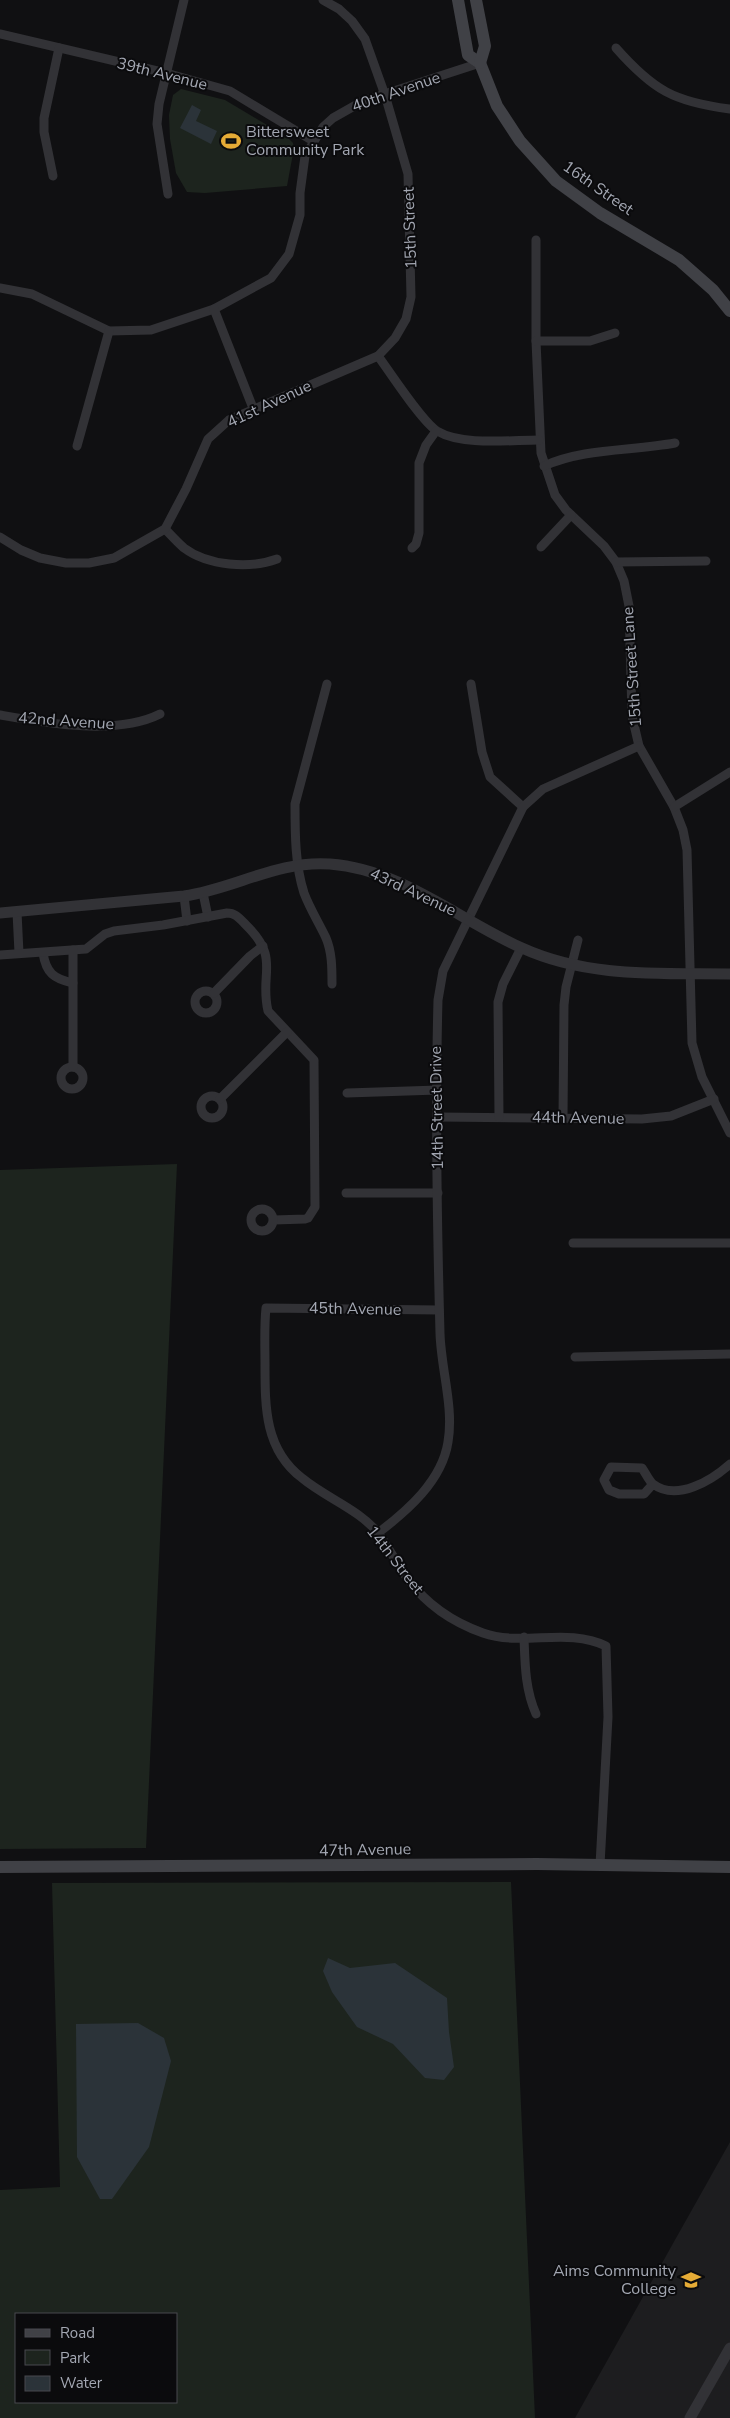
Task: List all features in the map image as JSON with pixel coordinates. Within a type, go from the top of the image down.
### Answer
[{"type":"main road","name":"16th Street","points":[[458,0],[468,55],[480,63]]},
{"type":"main road","name":"16th Street","points":[[476,0],[485,46],[480,63],[489,90],[502,115],[520,141],[556,181],[600,212],[679,260],[713,290],[730,310]]},
{"type":"main road","name":"47th Avenue","points":[[0,1867],[600,1865],[730,1867]]},
{"type":"street","points":[[168,194],[157,124],[166,73],[184,0]]},
{"type":"street","name":"15th Street","points":[[323,0],[339,8],[364,39],[386,94],[408,174],[412,272],[411,298],[406,319],[395,338],[378,356]]},
{"type":"street","name":"39th Avenue","points":[[0,34],[166,73],[230,91],[313,141]]},
{"type":"street","points":[[53,176],[44,118],[59,48]]},
{"type":"street","points":[[616,48],[635,70],[660,89],[696,104],[730,109]]},
{"type":"street","name":"40th Avenue","points":[[0,288],[32,294],[109,331],[152,330],[214,309],[271,278],[289,254],[300,215],[300,193],[305,156],[323,127],[339,114],[363,101],[480,63]]},
{"type":"street","name":"15th Street Lane","points":[[536,240],[536,341],[539,440],[544,466],[555,495],[571,515],[604,546],[616,562],[624,581],[629,606],[632,716],[639,746],[674,808],[683,830],[687,850],[692,1043],[697,1066],[730,1133]]},
{"type":"street","points":[[214,309],[253,408]]},
{"type":"street","points":[[77,446],[109,331]]},
{"type":"street","points":[[536,341],[590,341],[615,333]]},
{"type":"street","points":[[378,356],[436,431],[461,439],[539,440]]},
{"type":"street","name":"41st Avenue","points":[[165,529],[186,489],[208,439],[229,420],[253,408],[378,356]]},
{"type":"street","points":[[412,548],[416,544],[419,533],[419,463],[426,445],[436,431]]},
{"type":"street","points":[[544,466],[561,459],[582,454],[675,443]]},
{"type":"street","points":[[541,547],[571,515]]},
{"type":"street","points":[[0,537],[21,550],[40,558],[66,563],[89,563],[114,558],[165,529],[184,548],[201,557],[217,562],[266,563],[277,559]]},
{"type":"street","points":[[616,562],[706,561]]},
{"type":"street","points":[[327,684],[295,804],[298,864],[304,891],[326,939],[332,963],[332,984]]},
{"type":"street","points":[[471,684],[482,752],[490,777],[523,808]]},
{"type":"street","name":"42nd Avenue","points":[[0,715],[50,723],[92,725],[134,723],[160,714]]},
{"type":"street","name":"14th Street Drive","points":[[378,1533],[417,1499],[435,1477],[448,1443],[449,1418],[440,1351],[438,1193],[438,1000],[443,972],[523,808],[543,789],[639,746]]},
{"type":"street","points":[[674,808],[730,772]]},
{"type":"street","name":"43rd Avenue","points":[[0,913],[184,896],[203,893],[281,867],[298,864],[330,864],[375,871],[468,918],[521,948],[572,966],[628,973],[730,974]]},
{"type":"street","points":[[203,893],[208,917]]},
{"type":"street","points":[[184,896],[187,921]]},
{"type":"street","points":[[17,912],[19,953]]},
{"type":"street","points":[[0,955],[86,949],[100,938],[114,931],[232,913],[258,936],[267,962],[268,1011],[314,1060],[315,1207],[308,1218],[274,1220]]},
{"type":"street","points":[[563,1118],[564,1005],[578,940]]},
{"type":"street","points":[[214,993],[250,956],[263,946]]},
{"type":"street","points":[[499,1116],[498,1002],[502,984],[521,948]]},
{"type":"street","points":[[72,1067],[73,950]]},
{"type":"street","points":[[43,953],[49,973],[59,980],[73,982]]},
{"type":"street","points":[[220,1099],[287,1032]]},
{"type":"street","points":[[347,1093],[438,1090]]},
{"type":"street","name":"44th Avenue","points":[[438,1117],[499,1116],[642,1119],[671,1116],[714,1099]]},
{"type":"street","points":[[346,1193],[438,1193]]},
{"type":"street","points":[[573,1243],[730,1243]]},
{"type":"street","name":"14th Street","points":[[270,1308],[266,1308],[265,1321],[267,1421],[274,1443],[286,1463],[302,1479],[348,1507],[378,1533],[408,1579],[434,1608],[451,1620],[485,1634],[524,1637],[591,1638],[606,1646],[608,1717],[600,1865]]},
{"type":"street","name":"45th Avenue","points":[[270,1308],[440,1310]]},
{"type":"street","points":[[575,1357],[730,1354]]},
{"type":"street","points":[[653,1484],[644,1494],[619,1494],[609,1490],[604,1480],[611,1467],[642,1468],[653,1484],[669,1490],[694,1486],[717,1475],[730,1464]]},
{"type":"street","points":[[524,1637],[525,1671],[531,1703],[536,1714]]},
{"type":"street","points":[[690,2418],[730,2348]]},
{"type":"street","points":[[713,2377],[730,2366]]},
{"type":"shaded area","name":"Aims Community College","points":[[730,2142],[730,2418],[575,2418]]},
{"type":"green space","name":"Bittersweet Community Park","points":[[181,89],[225,100],[287,137],[293,143],[294,148],[287,186],[205,193],[187,192],[176,173],[170,139],[169,115],[173,95]]},
{"type":"green space","points":[[177,1164],[146,1848],[0,1849],[0,1170]]},
{"type":"green space","points":[[511,1882],[535,2418],[0,2418],[0,2190],[60,2187],[52,1883]]},
{"type":"water","points":[[192,105],[201,110],[196,121],[217,131],[211,144],[180,128]]},
{"type":"water","points":[[328,1958],[350,1968],[395,1963],[447,1998],[454,2067],[444,2080],[425,2078],[393,2044],[357,2027],[332,1992],[323,1971]]},
{"type":"water","points":[[138,2023],[164,2038],[171,2061],[149,2147],[112,2199],[100,2199],[77,2157],[76,2024]]},
{"type":"place","name":"Bittersweet Community Park","points":[[231,141]]},
{"type":"place","name":"Aims Community College","points":[[691,2280]]}]
